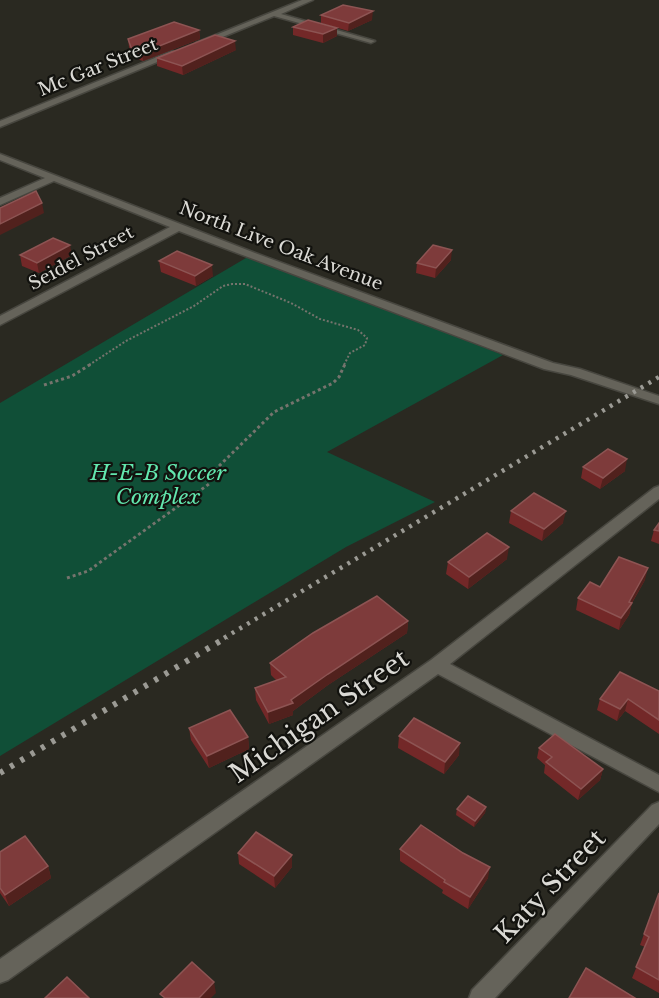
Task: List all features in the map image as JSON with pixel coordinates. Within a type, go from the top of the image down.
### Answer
[{"type":"street","name":"Mc Gar Street","points":[[0,124],[309,0]]},
{"type":"street","points":[[274,14],[371,41]]},
{"type":"street","name":"North Live Oak Avenue","points":[[0,157],[178,227],[549,366],[575,372],[659,400]]},
{"type":"street","points":[[0,202],[53,178]]},
{"type":"street","name":"Seidel Street","points":[[0,321],[178,227]]},
{"type":"street","name":"North Live Oak Avenue","points":[[549,366],[565,376],[659,406]]},
{"type":"street","name":"Michigan Street","points":[[0,972],[437,665],[659,491]]},
{"type":"street","points":[[437,665],[659,784]]},
{"type":"street","name":"Katy Street","points":[[480,998],[659,811]]},
{"type":"path","points":[[44,385],[72,376],[126,341],[194,306],[221,287],[232,284],[244,284],[296,305],[313,316],[358,330],[367,339],[365,345],[350,353],[336,380],[324,389],[271,415],[216,469],[210,483],[88,571],[67,578]]},
{"type":"green space","name":"H-E-B Soccer Complex","points":[[251,255],[503,355],[327,452],[435,502],[346,547],[0,756],[0,403]]},
{"type":"building","points":[[343,5],[373,11],[349,23],[321,15]]},
{"type":"building","points":[[308,20],[337,28],[323,34],[293,27]]},
{"type":"building","points":[[174,22],[199,30],[142,53],[132,50],[128,39]]},
{"type":"building","points":[[215,35],[235,41],[182,66],[157,58]]},
{"type":"building","points":[[36,191],[42,203],[0,224],[0,208]]},
{"type":"building","points":[[53,238],[70,245],[37,263],[20,255]]},
{"type":"building","points":[[433,245],[452,250],[436,268],[417,263]]},
{"type":"building","points":[[177,251],[212,265],[195,276],[159,261]]},
{"type":"building","points":[[608,449],[627,459],[603,478],[583,467]]},
{"type":"building","points":[[534,493],[566,511],[544,529],[511,511]]},
{"type":"building","points":[[487,533],[509,547],[469,577],[448,562]]},
{"type":"building","points":[[619,557],[648,568],[629,602],[632,603],[621,618],[578,598],[590,582],[600,587]]},
{"type":"building","points":[[377,596],[408,621],[291,700],[293,703],[268,712],[255,688],[286,677],[270,663],[313,633]]},
{"type":"building","points":[[620,672],[659,691],[659,720],[628,699],[620,709],[600,699]]},
{"type":"building","points":[[230,710],[248,737],[207,756],[189,728]]},
{"type":"building","points":[[414,718],[460,743],[445,762],[399,736]]},
{"type":"building","points":[[555,734],[603,769],[581,789],[546,762],[552,757],[539,748]]},
{"type":"building","points":[[468,796],[486,807],[475,821],[457,809]]},
{"type":"building","points":[[421,825],[463,853],[490,867],[470,897],[444,882],[445,880],[400,849]]},
{"type":"building","points":[[256,832],[292,855],[274,876],[238,853]]},
{"type":"building","points":[[25,836],[48,866],[5,895],[0,888],[0,852]]},
{"type":"building","points":[[659,893],[659,980],[636,967],[649,937],[644,934]]},
{"type":"building","points":[[192,962],[214,982],[199,998],[165,998],[160,994]]},
{"type":"building","points":[[586,968],[635,998],[569,998]]},
{"type":"building","points":[[67,977],[89,998],[45,998]]},
{"type":"railway","points":[[224,638],[659,377]]},
{"type":"railway","points":[[0,773],[227,637]]}]
